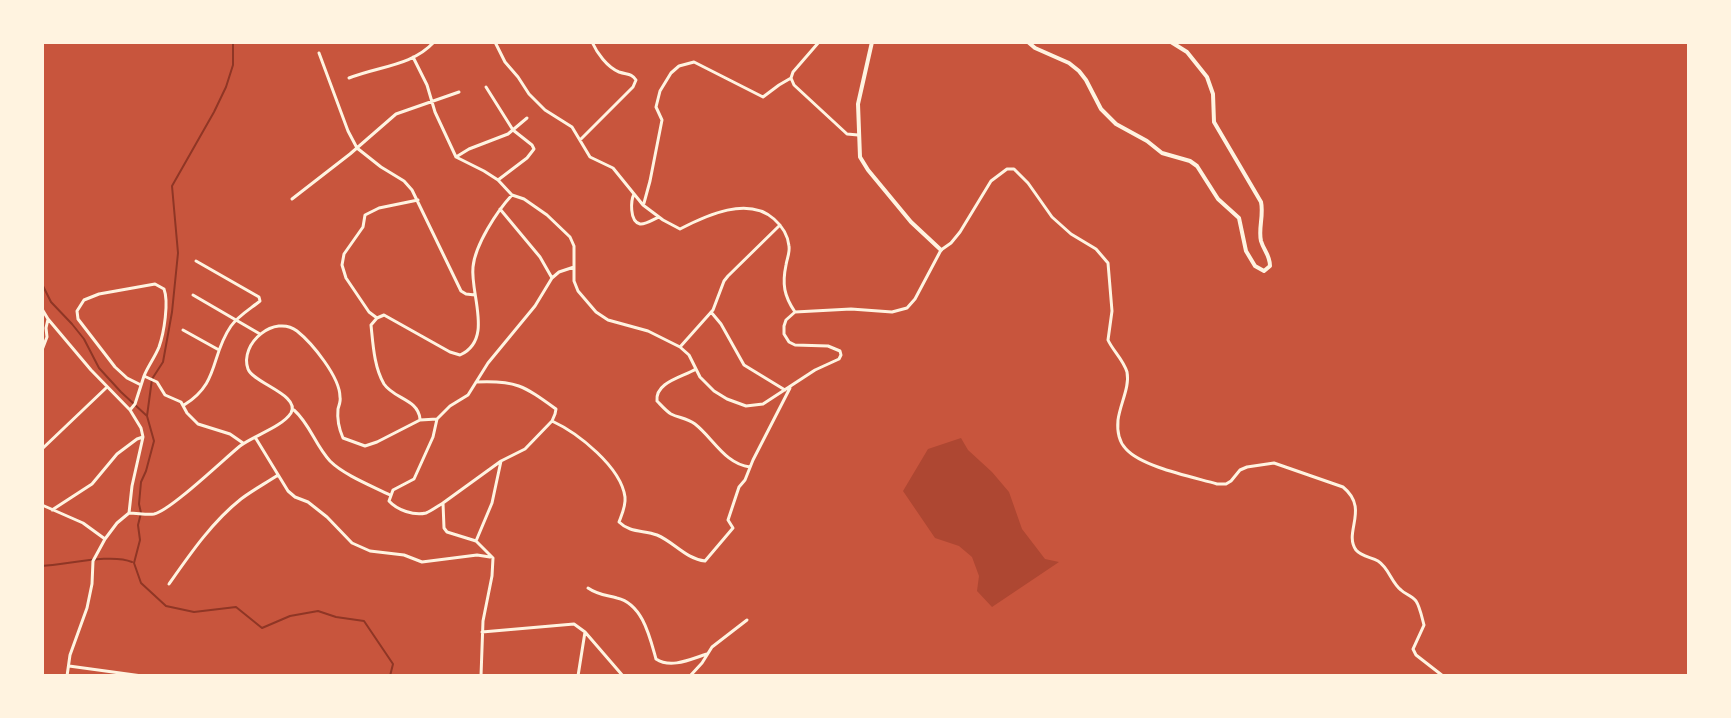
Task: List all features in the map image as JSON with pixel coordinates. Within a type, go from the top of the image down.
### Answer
[{"type":"street","points":[[349,78],[402,63],[424,52],[434,42]]},
{"type":"street","points":[[495,42],[505,62],[529,94],[545,110],[572,127],[590,157],[613,168],[643,205],[659,217],[680,229],[715,214],[755,207],[780,225],[790,250],[785,267],[785,294],[795,312]]},
{"type":"street","points":[[580,140],[636,80],[630,74],[616,71],[610,66],[592,42]]},
{"type":"street","points":[[643,205],[662,120],[656,107],[660,91],[671,73],[679,66],[694,62],[763,97],[791,78],[819,42]]},
{"type":"street","points":[[872,42],[858,104],[860,157],[911,222],[941,250]]},
{"type":"street","points":[[1028,42],[1079,71],[1101,109],[1116,124],[1162,153],[1197,166],[1218,199],[1239,218],[1246,251],[1255,266],[1264,271],[1270,266],[1270,259],[1260,238],[1261,202],[1214,122],[1213,94],[1207,77],[1187,52],[1171,42]]},
{"type":"street","points":[[319,53],[357,148],[412,190],[461,291],[475,295]]},
{"type":"street","points":[[413,57],[456,157],[498,180],[512,195],[524,199],[547,215],[570,237],[574,246],[574,281],[578,291],[596,312],[608,320],[648,331],[680,347],[689,355],[700,377],[714,391],[746,406],[763,404],[792,384],[839,359],[840,351],[828,346],[789,342],[784,326],[795,312],[851,309],[892,312],[907,308],[941,250],[960,232],[991,181],[1010,168],[1019,173],[1052,217],[1071,234],[1096,249],[1108,263],[1112,311],[1107,334],[1122,361],[1127,378],[1118,419],[1118,432],[1125,448],[1141,459],[1217,484],[1226,484],[1247,467],[1274,463],[1343,487],[1355,504],[1355,548],[1384,566],[1400,589],[1416,602],[1424,625],[1413,649],[1416,655],[1443,676]]},
{"type":"street","points":[[791,78],[794,85],[847,134],[858,135]]},
{"type":"street","points":[[486,87],[513,130],[534,149],[498,180]]},
{"type":"street","points":[[292,199],[396,114],[459,92]]},
{"type":"street","points":[[456,157],[501,138],[527,118]]},
{"type":"street","points":[[634,194],[631,198],[636,221],[641,224],[659,217]]},
{"type":"street","points":[[420,420],[419,410],[389,390],[382,380],[375,358],[371,325],[384,315],[450,352],[460,355],[470,348],[476,340],[478,321],[473,264],[484,236],[512,195]]},
{"type":"street","points":[[377,318],[369,312],[346,278],[343,258],[361,232],[365,215],[379,208],[418,200]]},
{"type":"street","points":[[500,209],[540,257],[552,278]]},
{"type":"street","points":[[680,347],[711,312],[728,276],[780,225]]},
{"type":"street","points":[[184,405],[198,395],[214,371],[219,350],[231,326],[260,301],[259,297],[196,261]]},
{"type":"street","points":[[476,382],[514,383],[533,392],[556,409],[552,421],[525,449],[501,461],[426,513],[399,510],[389,501],[390,495],[393,490],[414,479],[433,437],[437,419],[468,395],[476,382],[488,363],[535,306],[552,278],[574,267]]},
{"type":"street","points":[[130,410],[158,348],[167,303],[166,293],[155,284],[141,285],[84,300],[78,308],[78,319],[115,367],[141,385]]},
{"type":"street","points":[[193,295],[260,334]]},
{"type":"street","points":[[43,311],[130,410],[141,428],[143,437],[129,513]]},
{"type":"street","points":[[711,312],[744,365],[785,390]]},
{"type":"street","points":[[42,350],[47,337],[48,319]]},
{"type":"street","points":[[390,495],[339,468],[330,460],[305,419],[293,409],[290,399],[250,373],[247,353],[252,342],[276,326],[293,328],[304,337],[325,362],[337,384],[341,397],[337,413],[343,438],[365,446],[420,420],[437,419]]},
{"type":"street","points":[[183,330],[219,350]]},
{"type":"street","points":[[696,369],[660,388],[656,394],[657,401],[671,414],[697,425],[735,462],[750,467]]},
{"type":"street","points":[[145,376],[157,382],[165,395],[181,402],[198,424],[230,434],[243,443]]},
{"type":"street","points":[[552,421],[586,443],[616,474],[625,497],[625,508],[619,522],[622,525],[627,529],[656,535],[705,561],[733,528],[728,520],[739,487],[792,384]]},
{"type":"street","points":[[42,449],[107,387]]},
{"type":"street","points":[[67,676],[70,655],[87,608],[93,561],[117,523],[129,513],[154,514],[169,506],[243,443],[283,421],[293,409]]},
{"type":"street","points":[[52,510],[92,484],[117,454],[143,437]]},
{"type":"street","points":[[255,437],[288,491],[327,517],[352,543],[370,551],[404,555],[422,562],[477,555],[493,558]]},
{"type":"street","points":[[476,541],[492,503],[501,461]]},
{"type":"street","points":[[169,584],[214,525],[241,499],[278,475]]},
{"type":"street","points":[[443,503],[444,528],[447,532],[476,541],[493,558],[482,632],[481,676]]},
{"type":"street","points":[[42,505],[83,523],[105,539]]},
{"type":"street","points":[[588,588],[595,593],[619,598],[638,611],[652,639],[656,659],[661,663],[672,664],[707,654]]},
{"type":"street","points":[[690,676],[712,647],[747,620]]},
{"type":"street","points":[[482,632],[574,624],[585,632],[623,676]]},
{"type":"street","points":[[578,676],[585,632]]},
{"type":"street","points":[[69,666],[142,676]]},
{"type":"shaded area","points":[[961,438],[968,450],[1009,492],[1022,529],[1045,559],[1059,562],[992,607],[977,591],[979,576],[972,557],[959,546],[935,538],[903,491],[928,449]]},
{"type":"waterway","points":[[147,416],[152,379],[163,362],[172,312],[178,253],[172,186],[226,87],[233,65],[233,42]]},
{"type":"waterway","points":[[42,284],[51,302],[84,339],[99,368],[147,416],[154,441],[141,482],[140,540],[134,563],[141,583],[166,606],[194,612],[236,607],[262,628],[290,616],[318,611],[364,621],[393,664],[390,676]]},
{"type":"waterway","points":[[42,566],[101,559],[132,562]]}]
